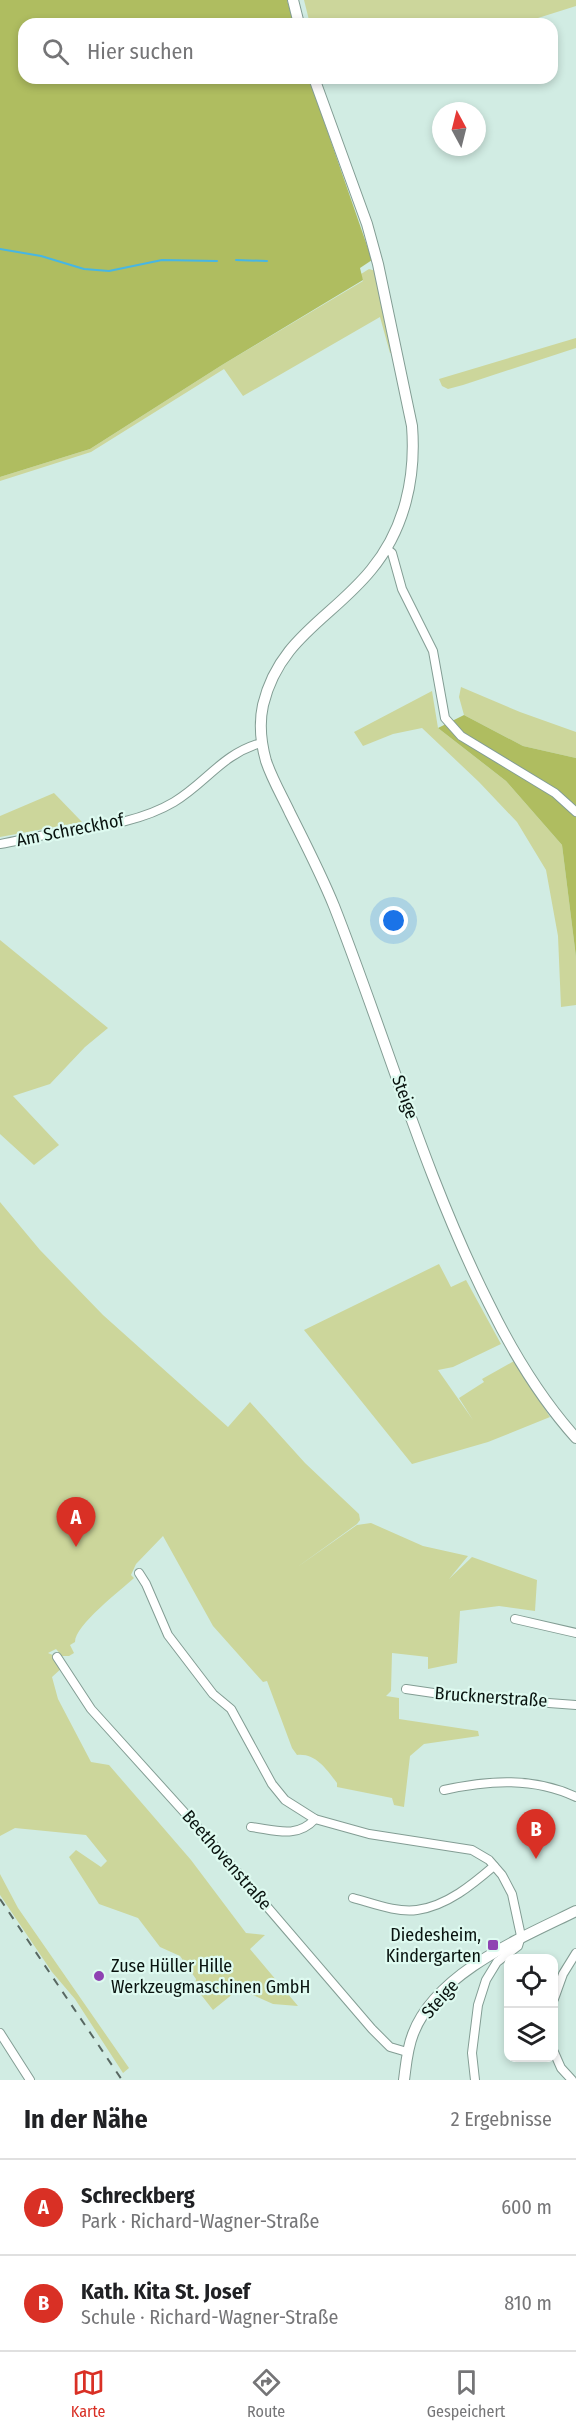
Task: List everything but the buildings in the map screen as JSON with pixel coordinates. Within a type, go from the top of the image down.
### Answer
[{"type":"street","points":[[293,0],[298,18]]},
{"type":"street","points":[[261,742],[262,709],[274,671],[289,649],[370,571],[387,549],[405,506],[412,477],[414,451],[412,426],[378,264],[367,225],[316,84]]},
{"type":"street","points":[[387,549],[392,553],[402,590],[433,651],[445,718],[461,736],[555,793],[576,812]]},
{"type":"street","name":"Am Schreckhof","points":[[0,844],[50,834],[99,828],[141,816],[174,802],[238,751],[261,742]]},
{"type":"street","name":"Steige","points":[[261,742],[273,778],[333,903],[465,1254],[489,1305],[514,1349],[576,1438]]},
{"type":"street","points":[[139,1573],[168,1635],[213,1694],[231,1709],[272,1784],[285,1800],[315,1819],[390,1838],[472,1850],[502,1875],[512,1894],[521,1936],[518,1947],[497,1962],[486,1980],[478,2005],[472,2053],[475,2080]]},
{"type":"street","points":[[515,1619],[576,1633]]},
{"type":"street","name":"Beethovenstraße","points":[[57,1658],[91,1709],[222,1853],[372,2029],[390,2047],[407,2052]]},
{"type":"street","name":"Brucknerstraße","points":[[406,1689],[454,1696],[576,1705]]},
{"type":"street","points":[[444,1790],[478,1782],[511,1782],[538,1784],[576,1797]]},
{"type":"street","points":[[251,1827],[293,1832],[306,1829],[315,1819]]},
{"type":"street","points":[[353,1898],[387,1907],[416,1910],[439,1904],[473,1884],[494,1866]]},
{"type":"street","name":"Steige","points":[[404,2080],[407,2052],[413,2032],[430,2006],[455,1980],[486,1957],[521,1936],[576,1911]]},
{"type":"street","points":[[558,1988],[563,1974],[576,1953]]},
{"type":"street","points":[[0,2033],[30,2080]]},
{"type":"street","points":[[558,2061],[572,2080]]},
{"type":"green space","points":[[0,0],[287,0],[292,18],[18,18],[18,84],[311,84],[372,260],[360,268],[363,280],[222,365],[90,449],[0,477]]},
{"type":"green space","points":[[304,0],[576,0],[576,6],[538,18],[308,18]]},
{"type":"green space","points":[[369,269],[376,271],[394,352],[390,353],[380,317],[243,396],[224,369],[91,452],[0,481],[0,477],[90,449],[222,365],[363,281],[361,274]]},
{"type":"green space","points":[[576,338],[576,348],[463,385],[448,389],[442,386],[439,379]]},
{"type":"green space","points":[[461,687],[576,732],[576,758],[523,746],[464,715],[459,697]]},
{"type":"green space","points":[[432,691],[438,728],[506,781],[562,845],[576,957],[576,1005],[561,1007],[558,936],[546,870],[517,822],[422,728],[393,734],[363,746],[354,732]]},
{"type":"green space","points":[[464,715],[523,746],[576,758],[576,957],[562,845],[506,781],[438,728]]},
{"type":"green space","points":[[54,793],[82,822],[0,837],[0,816]]},
{"type":"green space","points":[[0,940],[108,1028],[85,1047],[50,1084],[13,1096],[59,1145],[34,1165],[0,1134]]},
{"type":"green space","points":[[0,1202],[40,1250],[103,1315],[228,1427],[250,1402],[305,1463],[359,1514],[360,1520],[357,1524],[296,1568],[357,1525],[371,1523],[423,1546],[468,1556],[449,1579],[472,1557],[537,1580],[535,1611],[499,1606],[460,1611],[457,1663],[428,1669],[428,1657],[392,1653],[391,1691],[386,1696],[399,1698],[399,1719],[478,1731],[479,1736],[424,1744],[410,1756],[404,1807],[394,1805],[392,1798],[337,1787],[337,1783],[320,1763],[310,1757],[297,1755],[292,1748],[267,1681],[263,1682],[213,1626],[163,1536],[136,1564],[131,1575],[134,1578],[82,1627],[75,1642],[70,1645],[74,1653],[62,1656],[56,1649],[48,1653],[57,1657],[63,1667],[52,1677],[58,1699],[91,1762],[109,1765],[191,1860],[246,1933],[265,1935],[250,1949],[298,2006],[273,2004],[239,1989],[213,2010],[195,1987],[196,1979],[180,1956],[160,1947],[138,1918],[99,1904],[69,1857],[76,1850],[101,1867],[107,1861],[86,1835],[15,1828],[0,1836]]},
{"type":"green space","points":[[439,1264],[451,1287],[466,1280],[501,1344],[453,1367],[438,1370],[473,1420],[459,1398],[484,1382],[482,1379],[514,1361],[550,1417],[488,1442],[412,1464],[304,1330]]},
{"type":"green space","points":[[0,1874],[18,1908],[129,2068],[123,2073],[75,1999],[52,1972],[0,1895]]},
{"type":"waterway","points":[[0,249],[41,256],[84,269],[109,271],[162,260],[217,261]]},
{"type":"waterway","points":[[236,260],[267,261]]},
{"type":"railway","points":[[0,1899],[122,2080]]},
{"type":"place","name":"Schreckberg","points":[[76,1547]]},
{"type":"place","name":"Kath. Kita St. Josef","points":[[536,1859]]},
{"type":"place","name":"Diedesheim, Kindergarten","points":[[493,1945]]},
{"type":"place","name":"Zuse Hüller Hille Werkzeugmaschinen GmbH","points":[[99,1976]]}]
